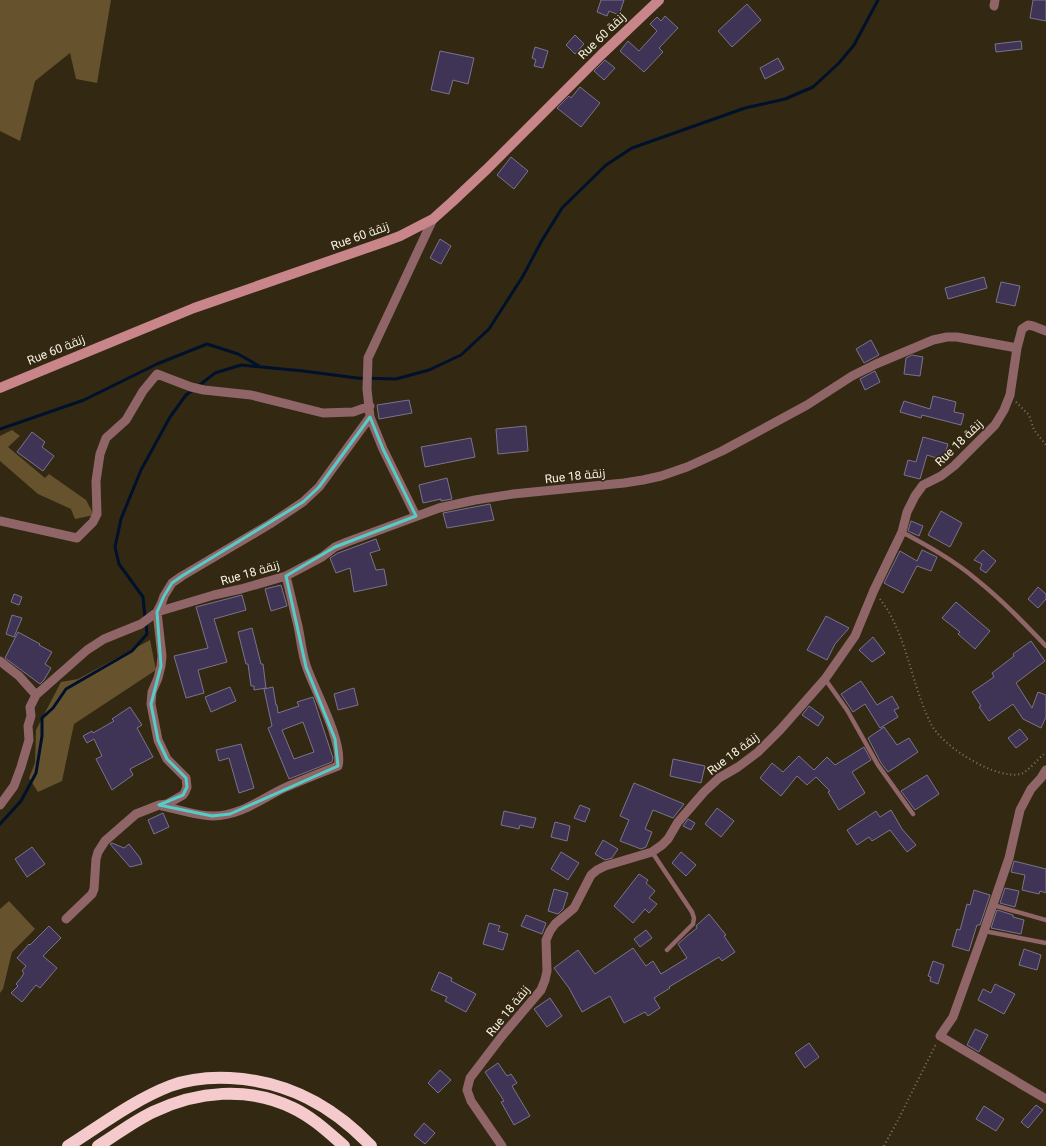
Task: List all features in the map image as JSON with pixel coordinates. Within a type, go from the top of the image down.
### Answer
[{"type":"highway","points":[[68,1146],[155,1092],[171,1085],[188,1081],[223,1077],[258,1080],[291,1089],[322,1105],[371,1146]]},
{"type":"highway","points":[[98,1146],[152,1112],[186,1099],[223,1093],[260,1096],[293,1108],[321,1125],[344,1146]]},
{"type":"street","name":"Rue 60 زنقة","points":[[0,388],[194,308],[384,242],[400,236],[433,219],[487,169],[601,55],[659,0]]},
{"type":"street","points":[[416,516],[383,449],[370,417],[367,389],[368,358],[433,219]]},
{"type":"street","name":"Rue 18 زنقة","points":[[502,1146],[471,1101],[467,1090],[470,1078],[540,990],[545,980],[547,971],[546,940],[550,931],[555,924],[574,908],[591,875],[604,866],[652,852],[662,845],[668,839],[678,822],[704,792],[718,778],[738,767],[758,752],[780,730],[825,679],[855,636],[874,590],[902,532],[907,512],[915,496],[923,485],[941,476],[954,466],[995,425],[1004,410],[1010,395],[1017,348],[1022,329],[1028,325],[1046,331]]},
{"type":"street","name":"Rue 18 زنقة","points":[[155,614],[214,595],[286,576],[322,557],[335,547],[439,508],[475,500],[521,493],[630,482],[661,476],[687,467],[722,451],[807,405],[852,376],[921,344],[933,340],[947,337],[957,337],[1017,348]]},
{"type":"street","points":[[0,521],[77,538],[93,522],[97,514],[96,481],[100,454],[106,438],[126,420],[144,391],[157,374],[191,387],[204,390],[251,395],[323,413],[353,412],[370,406]]},
{"type":"street","points":[[0,805],[14,786],[22,767],[29,740],[28,726],[31,716],[30,707],[36,695],[87,650],[104,639],[141,624],[155,614],[172,582],[270,524],[303,502],[327,477],[370,417]]},
{"type":"street","points":[[159,805],[212,816],[230,814],[257,803],[305,778],[338,766],[339,761],[335,739],[323,705],[306,667],[298,625],[286,576]]},
{"type":"street","points":[[66,919],[92,894],[94,889],[96,859],[98,852],[105,841],[136,814],[159,805],[167,804],[183,795],[187,787],[186,778],[167,759],[158,740],[153,717],[151,704],[152,692],[158,678],[162,656],[155,614]]},
{"type":"street","points":[[0,661],[19,676],[36,695]]},
{"type":"street","points":[[1044,777],[1031,789],[1020,810],[1009,858],[984,931],[953,1017],[940,1036],[1046,1099]]},
{"type":"lane","points":[[902,532],[926,544],[977,579],[1016,615],[1046,646]]},
{"type":"lane","points":[[825,679],[847,710],[878,766],[913,814]]},
{"type":"lane","points":[[652,852],[692,912],[694,918],[692,924],[667,950]]},
{"type":"lane","points":[[993,905],[1046,920]]},
{"type":"lane","points":[[984,931],[1046,943]]},
{"type":"path","points":[[1010,395],[1029,416],[1034,430],[1046,445]]},
{"type":"path","points":[[874,590],[892,618],[922,704],[932,725],[940,735],[956,750],[974,762],[986,768],[1003,773],[1019,775],[1024,773],[1044,754]]},
{"type":"path","points":[[884,1146],[940,1036]]},
{"type":"highlighted area","points":[[370,417],[383,449],[416,516],[335,547],[286,576],[306,667],[335,739],[338,766],[230,814],[212,816],[159,805],[183,795],[187,787],[186,778],[167,759],[158,740],[151,704],[161,666],[157,612],[164,596],[172,583],[182,576],[303,502],[319,487]]},
{"type":"shaded area","points":[[0,0],[111,0],[97,83],[76,79],[70,53],[35,81],[20,141],[0,131]]},
{"type":"shaded area","points":[[12,430],[20,436],[8,447],[45,478],[49,474],[86,500],[94,515],[75,519],[71,509],[38,494],[0,461],[0,436]]},
{"type":"shaded area","points":[[150,640],[156,670],[74,724],[62,781],[38,792],[29,778],[35,763],[36,730],[61,682],[78,679]]},
{"type":"shaded area","points":[[9,901],[35,929],[12,952],[3,989],[0,993],[0,909]]},
{"type":"building","points":[[601,0],[624,0],[619,15],[609,11],[607,16],[597,12]]},
{"type":"building","points":[[1033,0],[1046,0],[1046,21],[1030,18]]},
{"type":"building","points":[[747,4],[761,20],[732,47],[718,31]]},
{"type":"building","points":[[665,16],[678,28],[659,48],[663,52],[644,72],[620,51],[628,41],[639,51],[657,31],[650,24],[657,17],[661,21]]},
{"type":"building","points":[[575,35],[584,44],[575,54],[566,45]]},
{"type":"building","points":[[1021,41],[1022,49],[996,52],[995,44]]},
{"type":"building","points":[[535,47],[548,51],[543,68],[534,66],[536,60],[532,58]]},
{"type":"building","points":[[440,51],[474,58],[468,84],[453,80],[449,94],[431,90]]},
{"type":"building","points":[[778,58],[784,69],[765,79],[760,68]]},
{"type":"building","points":[[605,60],[615,68],[604,80],[594,71]]},
{"type":"building","points":[[580,87],[600,103],[581,127],[557,108],[569,96],[571,98]]},
{"type":"building","points":[[511,157],[528,171],[514,189],[497,175]]},
{"type":"building","points":[[440,239],[451,246],[441,264],[430,258]]},
{"type":"building","points":[[984,277],[987,288],[948,299],[945,288]]},
{"type":"building","points":[[1001,282],[1020,286],[1015,306],[996,302]]},
{"type":"building","points":[[871,340],[879,355],[864,363],[856,349]]},
{"type":"building","points":[[912,355],[923,357],[920,376],[904,374],[906,358]]},
{"type":"building","points":[[875,371],[880,382],[865,390],[860,379]]},
{"type":"building","points":[[933,396],[956,402],[954,412],[964,414],[961,425],[922,415],[921,418],[900,412],[904,401],[930,409]]},
{"type":"building","points":[[409,400],[412,413],[379,419],[377,405]]},
{"type":"building","points":[[526,426],[528,451],[498,454],[496,429]]},
{"type":"building","points":[[32,432],[45,442],[42,447],[54,456],[43,471],[17,452]]},
{"type":"building","points":[[923,437],[948,444],[943,460],[927,455],[920,479],[904,475],[908,460],[916,462]]},
{"type":"building","points":[[471,438],[475,457],[425,467],[421,447]]},
{"type":"building","points":[[447,478],[452,499],[441,501],[441,499],[423,503],[419,485]]},
{"type":"building","points":[[490,504],[494,520],[447,528],[443,513]]},
{"type":"building","points":[[941,511],[962,523],[950,547],[928,535]]},
{"type":"building","points":[[911,521],[923,526],[919,536],[908,531]]},
{"type":"building","points":[[376,539],[380,550],[370,553],[376,570],[384,569],[387,585],[354,592],[350,568],[336,573],[330,558],[338,553]]},
{"type":"building","points":[[922,550],[937,557],[931,571],[917,566],[903,593],[884,583],[900,551],[917,561]]},
{"type":"building","points":[[983,550],[996,561],[986,573],[980,569],[982,564],[974,560]]},
{"type":"building","points":[[281,585],[287,606],[271,611],[265,589]]},
{"type":"building","points":[[1038,587],[1046,594],[1046,599],[1038,608],[1028,599]]},
{"type":"building","points":[[14,594],[22,597],[19,605],[11,602]]},
{"type":"building","points":[[242,595],[246,610],[214,619],[227,662],[198,670],[204,693],[186,698],[174,656],[208,648],[196,607]]},
{"type":"building","points":[[956,602],[990,631],[975,649],[958,634],[960,632],[942,618]]},
{"type":"building","points":[[12,615],[22,618],[14,637],[6,634]]},
{"type":"building","points":[[826,616],[849,628],[835,644],[827,660],[807,650]]},
{"type":"building","points":[[252,628],[261,664],[263,664],[266,688],[254,690],[254,686],[251,686],[248,664],[246,664],[238,632]]},
{"type":"building","points":[[18,632],[52,652],[45,664],[51,668],[40,684],[5,658]]},
{"type":"building","points":[[873,637],[885,653],[872,662],[859,650]]},
{"type":"building","points":[[1031,641],[1045,661],[1016,683],[1032,708],[1038,692],[1046,695],[1046,717],[1041,728],[1023,719],[1013,704],[989,721],[979,707],[981,706],[972,692],[994,677],[992,673],[1014,656],[1013,654]]},
{"type":"building","points":[[861,681],[877,705],[892,696],[899,708],[894,710],[898,717],[880,728],[865,704],[853,712],[841,694]]},
{"type":"building","points":[[230,687],[236,701],[211,712],[205,697]]},
{"type":"building","points":[[273,687],[278,713],[299,706],[297,702],[313,697],[333,758],[332,762],[289,779],[268,728],[272,726],[264,689]],"holes":[[[303,722],[314,752],[294,759],[282,730]]]},
{"type":"building","points":[[354,688],[358,705],[338,710],[334,694]]},
{"type":"building","points":[[809,706],[824,717],[818,726],[802,715]]},
{"type":"building","points":[[130,707],[142,725],[137,728],[153,757],[130,769],[133,775],[112,790],[96,759],[102,756],[94,739],[87,743],[83,736],[92,731],[93,733],[114,721],[112,719]]},
{"type":"building","points":[[884,727],[897,745],[909,738],[918,752],[888,772],[881,763],[868,738]]},
{"type":"building","points":[[1020,729],[1028,739],[1016,748],[1008,738]]},
{"type":"building","points":[[241,744],[254,788],[239,793],[229,758],[219,761],[216,750]]},
{"type":"building","points":[[864,747],[871,760],[852,772],[865,793],[839,810],[828,792],[830,791],[816,777],[807,785],[797,776],[781,796],[760,778],[772,763],[783,772],[799,756],[814,770],[827,757],[835,765]]},
{"type":"building","points":[[673,759],[705,766],[701,783],[670,776]]},
{"type":"building","points":[[927,775],[939,794],[915,810],[901,791]]},
{"type":"building","points":[[634,783],[684,804],[673,818],[653,810],[645,829],[652,832],[646,847],[641,849],[620,841],[629,820],[620,816]]},
{"type":"building","points":[[580,805],[590,809],[585,822],[574,818]]},
{"type":"building","points":[[717,808],[734,821],[721,837],[705,824]]},
{"type":"building","points":[[891,810],[902,829],[916,845],[907,852],[890,830],[872,841],[869,837],[857,845],[847,830],[876,811],[880,817]]},
{"type":"building","points":[[504,811],[536,818],[533,828],[520,825],[519,829],[501,825]]},
{"type":"building","points":[[163,813],[169,827],[154,834],[148,820]]},
{"type":"building","points":[[688,819],[695,823],[691,830],[683,826]]},
{"type":"building","points":[[555,822],[570,826],[567,841],[551,837]]},
{"type":"building","points":[[603,840],[618,849],[612,858],[605,860],[595,854]]},
{"type":"building","points":[[112,843],[124,848],[129,844],[140,858],[142,864],[130,867],[110,844]]},
{"type":"building","points":[[32,847],[45,864],[27,877],[15,859]]},
{"type":"building","points":[[561,852],[579,863],[568,880],[551,869]]},
{"type":"building","points":[[681,852],[696,865],[686,876],[672,863]]},
{"type":"building","points":[[1014,861],[1046,869],[1046,893],[1040,891],[1039,894],[1022,890],[1025,875],[1011,872]]},
{"type":"building","points":[[639,874],[648,880],[646,883],[655,891],[649,898],[657,904],[649,913],[645,909],[633,923],[614,906]]},
{"type":"building","points":[[1005,888],[1019,891],[1015,907],[1000,903]]},
{"type":"building","points":[[554,889],[568,893],[563,909],[558,914],[548,911]]},
{"type":"building","points":[[974,890],[990,895],[980,925],[977,925],[969,951],[952,946],[957,929],[960,930],[967,904],[970,905]]},
{"type":"building","points":[[997,910],[1024,920],[1021,934],[991,928]]},
{"type":"building","points":[[709,914],[726,935],[724,936],[735,952],[722,961],[719,957],[669,987],[670,988],[654,998],[660,1008],[648,1016],[645,1012],[624,1023],[610,996],[582,1012],[569,988],[554,968],[578,950],[595,974],[633,948],[646,966],[653,961],[661,974],[687,958],[678,944],[697,928],[696,926]]},
{"type":"building","points":[[526,915],[546,923],[542,934],[521,926]]},
{"type":"building","points":[[489,923],[500,926],[498,931],[508,934],[503,950],[483,944]]},
{"type":"building","points":[[49,926],[61,938],[43,956],[57,968],[40,988],[36,985],[22,1002],[11,993],[18,986],[16,984],[24,973],[22,971],[26,966],[17,958],[29,944],[30,945]]},
{"type":"building","points":[[646,930],[652,938],[640,947],[634,939]]},
{"type":"building","points":[[1024,949],[1041,955],[1037,970],[1019,965]]},
{"type":"building","points":[[933,961],[944,965],[938,984],[930,981],[931,977],[928,976]]},
{"type":"building","points":[[439,972],[452,978],[451,981],[476,994],[466,1012],[445,1001],[447,997],[431,990]]},
{"type":"building","points":[[995,984],[1015,994],[1004,1014],[978,1000],[983,989],[991,993]]},
{"type":"building","points":[[550,998],[562,1016],[547,1027],[534,1009]]},
{"type":"building","points":[[975,1029],[988,1035],[979,1052],[967,1045]]},
{"type":"building","points":[[809,1043],[819,1057],[805,1068],[795,1053]]},
{"type":"building","points":[[498,1063],[507,1076],[511,1074],[517,1083],[512,1086],[530,1116],[514,1125],[501,1102],[504,1101],[485,1072]]},
{"type":"building","points":[[440,1070],[451,1080],[438,1093],[428,1083]]},
{"type":"building","points":[[1036,1105],[1043,1110],[1028,1128],[1021,1122]]},
{"type":"building","points":[[984,1106],[1004,1119],[996,1131],[976,1119]]},
{"type":"building","points":[[424,1123],[435,1133],[425,1144],[414,1135]]},
{"type":"waterway","points":[[197,387],[215,373],[241,365],[357,378],[396,379],[429,370],[461,355],[489,329],[523,276],[541,242],[562,208],[606,165],[632,148],[745,108],[785,99],[813,87],[839,63],[854,45],[878,0]]},
{"type":"waterway","points":[[0,429],[84,400],[157,364],[207,344],[238,354],[259,366]]},
{"type":"waterway","points":[[145,618],[143,597],[119,564],[115,547],[121,519],[141,470],[170,417],[186,395],[193,390]]},
{"type":"waterway","points":[[0,824],[21,801],[36,773],[42,736],[42,718],[53,708],[66,689],[132,651],[147,634],[146,623]]}]
